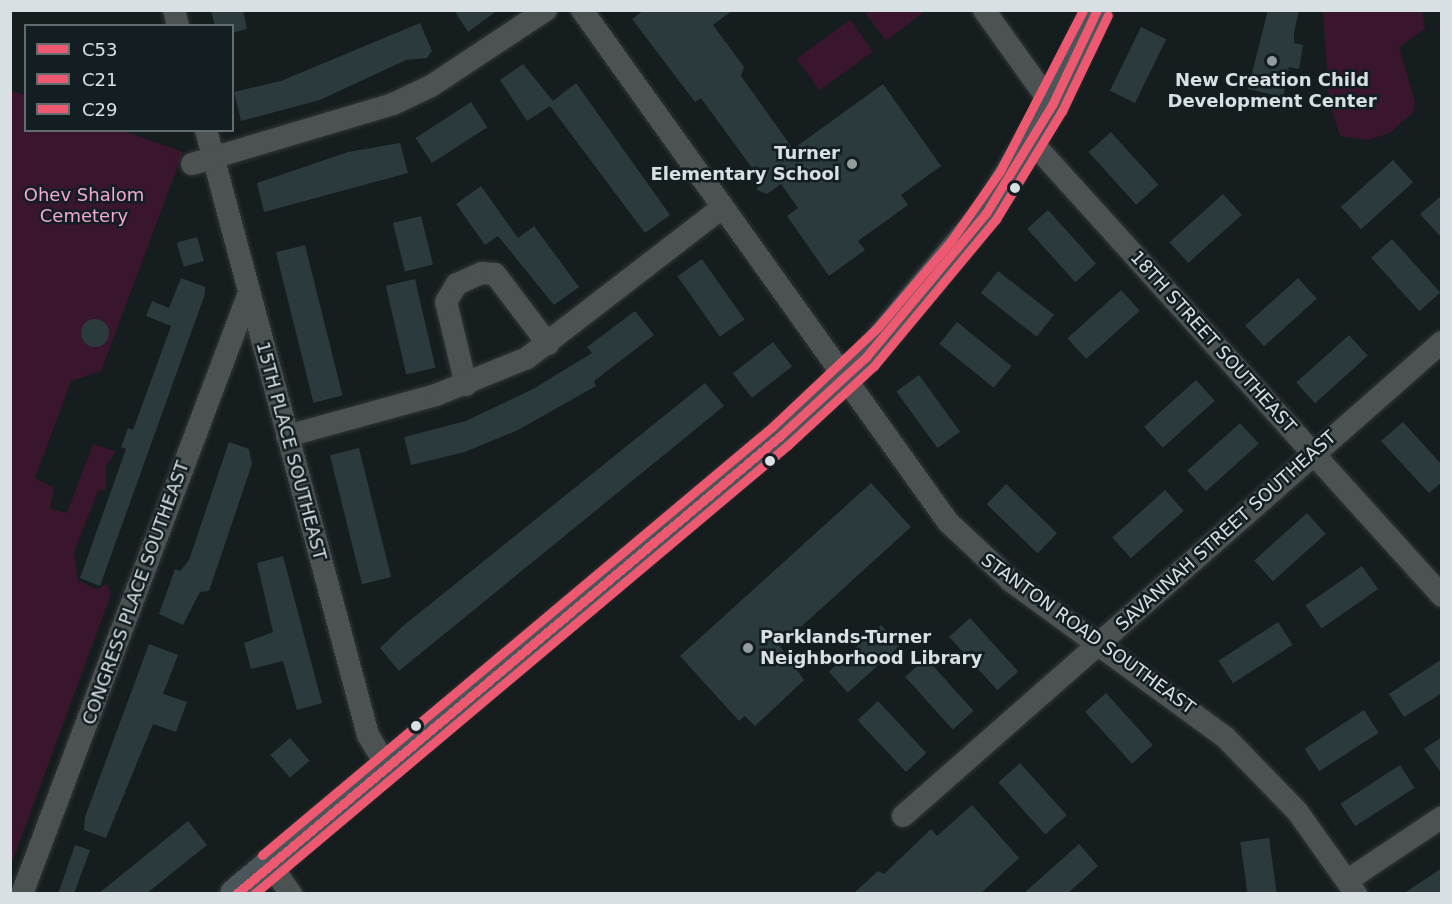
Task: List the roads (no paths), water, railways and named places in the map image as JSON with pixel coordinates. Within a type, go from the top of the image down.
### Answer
[{"type":"main road","points":[[235,894],[780,436],[843,376],[934,282],[1032,142],[1052,105],[1096,10]]},
{"type":"street","points":[[192,164],[393,104],[431,86],[546,10]]},
{"type":"street","name":"STANTON ROAD SOUTHEAST","points":[[582,10],[843,376],[968,543],[1238,749],[1297,811],[1352,887]]},
{"type":"street","points":[[984,10],[1052,105]]},
{"type":"street","name":"15TH PLACE SOUTHEAST","points":[[207,132],[368,735],[387,767]]},
{"type":"street","name":"18TH STREET SOUTHEAST","points":[[1032,142],[1442,596]]},
{"type":"street","points":[[287,436],[466,385],[548,344],[723,207]]},
{"type":"street","points":[[466,385],[446,302],[457,284],[482,273],[495,274],[548,344]]},
{"type":"street","name":"CONGRESS PLACE SOUTHEAST","points":[[22,894],[249,292]]},
{"type":"street","name":"SAVANNAH STREET SOUTHEAST","points":[[903,816],[1100,644],[1313,452],[1442,342]]},
{"type":"street","points":[[1352,887],[1442,817]]},
{"type":"street","points":[[270,864],[291,894]]},
{"type":"place","name":"New Creation Child Development Center","points":[[1272,61]]},
{"type":"place","name":"Turner Elementary School","points":[[852,164]]},
{"type":"place","name":"Parklands-Turner Neighborhood Library","points":[[748,648]]},
{"type":"park label","name":"Ohev Shalom Cemetery","points":[[84,206]]}]
